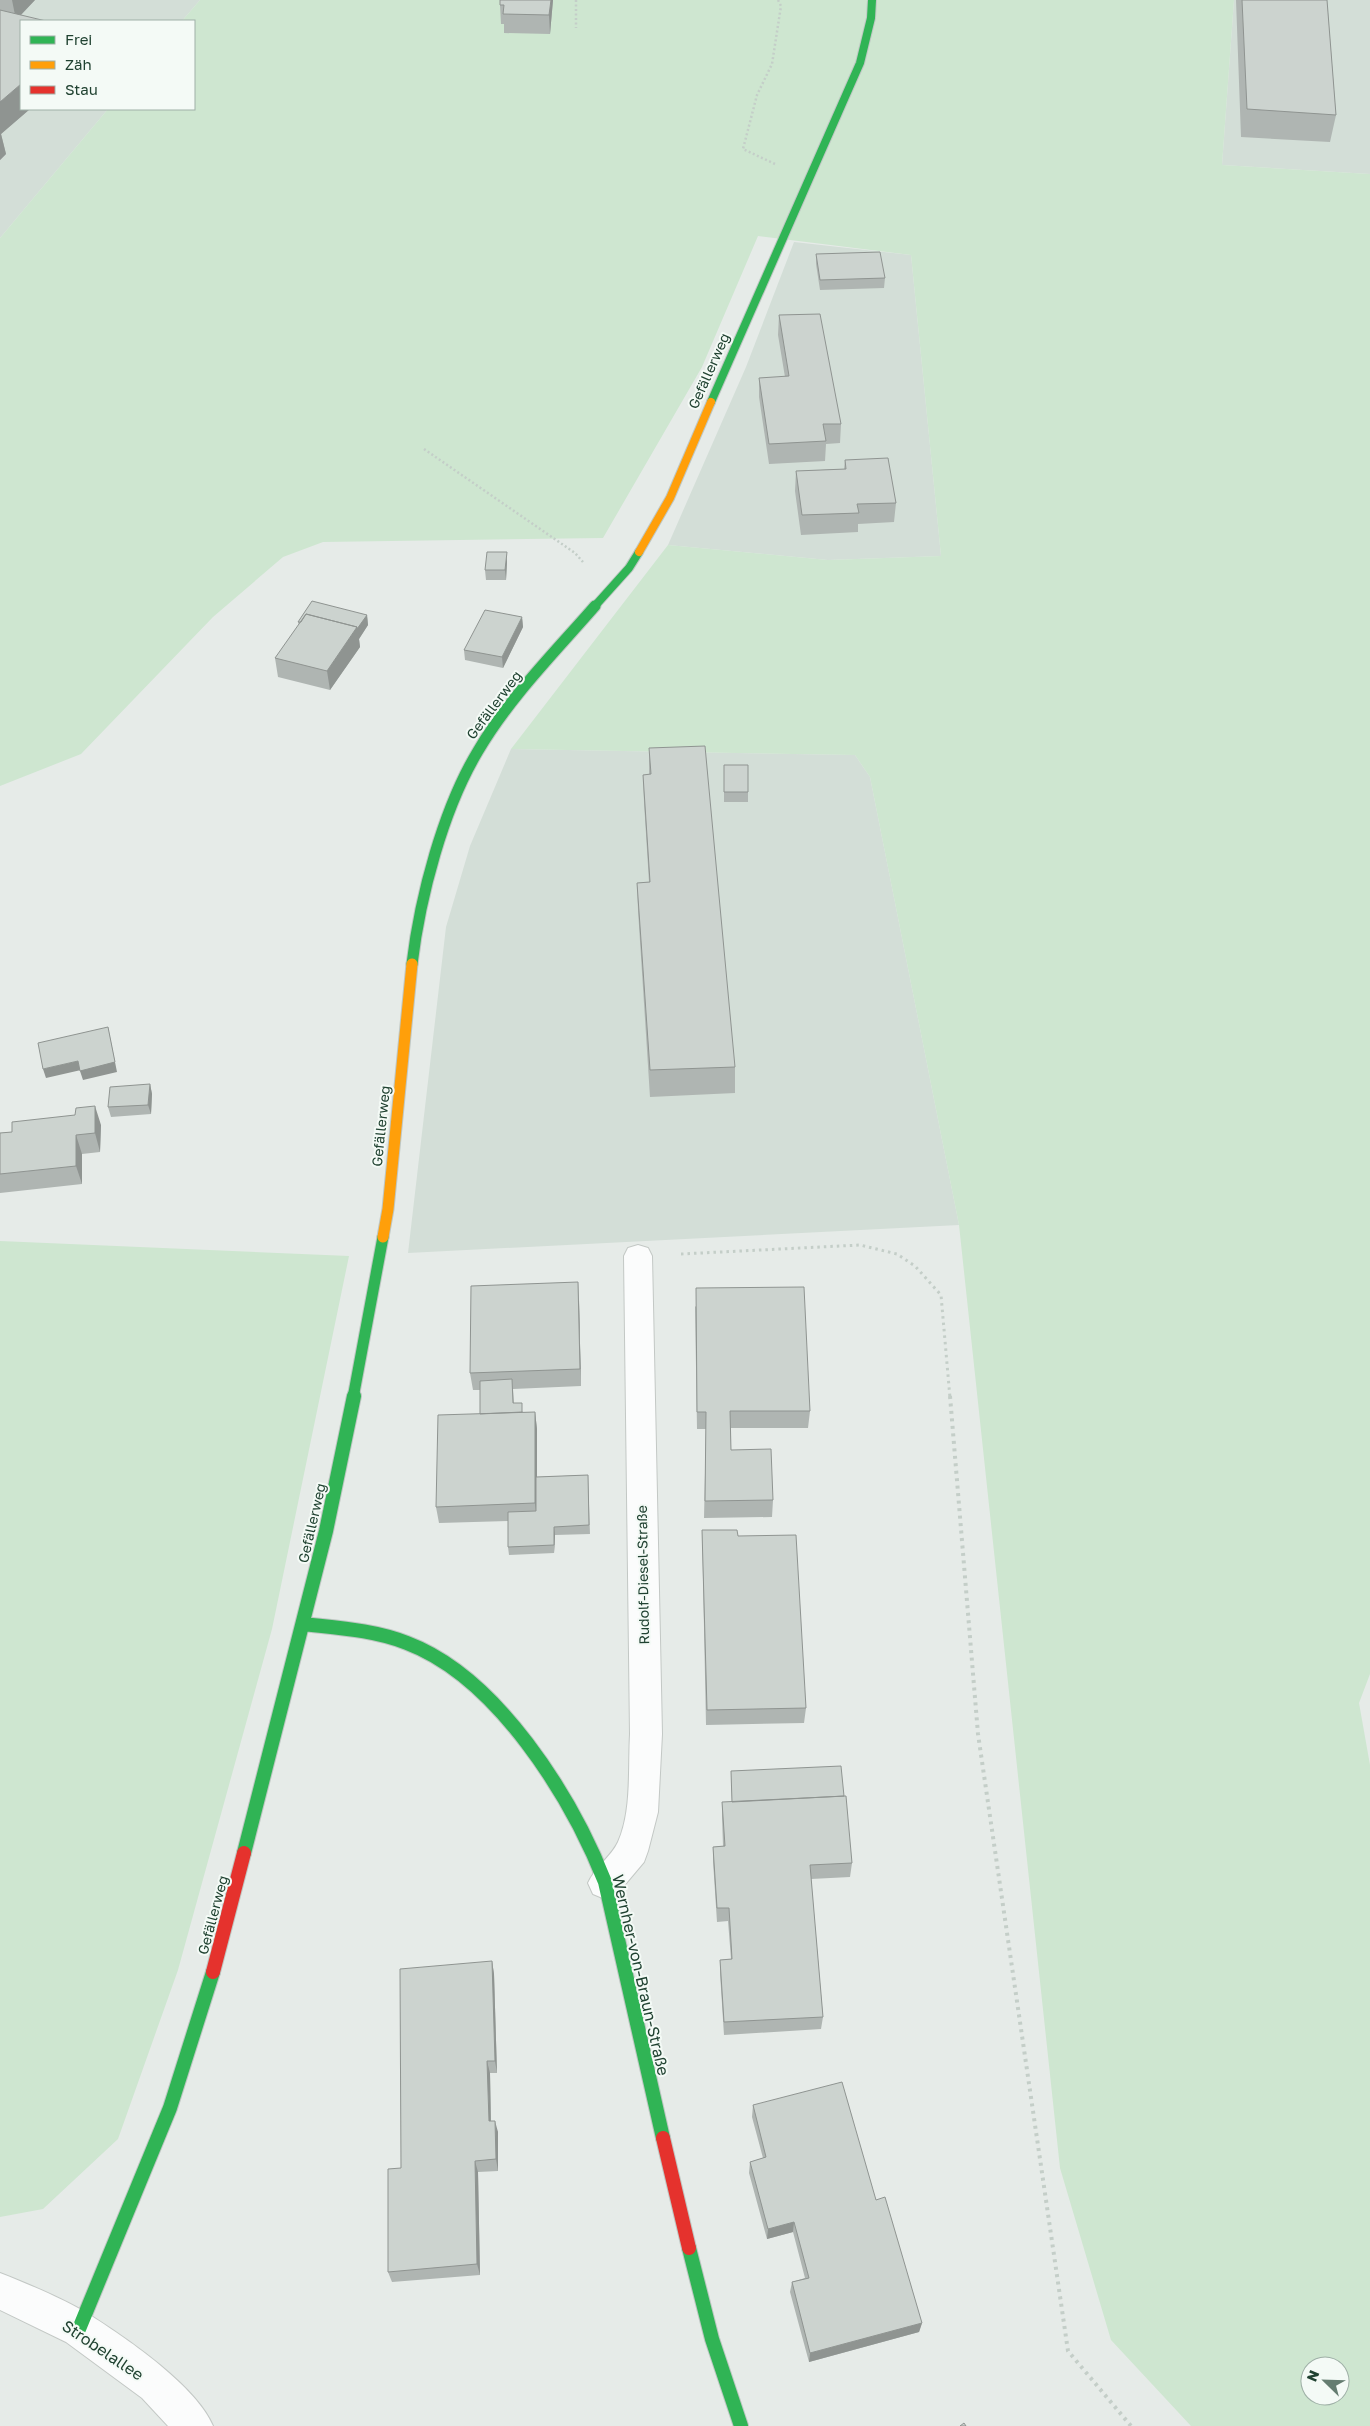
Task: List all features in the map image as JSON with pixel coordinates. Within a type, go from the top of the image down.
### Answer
[{"type":"street","name":"Gefällerweg","points":[[79,2329],[135,2197],[199,2025],[326,1531],[368,1326],[388,1209],[414,944],[424,892],[436,848],[465,776],[482,743],[532,678],[611,591],[650,536],[683,467],[860,63],[871,18],[872,0]]},
{"type":"street","name":"Rudolf-Diesel-Straße","points":[[605,1883],[632,1851],[642,1812],[646,1734],[638,1256]]},
{"type":"street","name":"Wernher-von-Braun-Straße","points":[[303,1624],[373,1634],[420,1648],[467,1678],[500,1711],[549,1773],[584,1832],[605,1883],[676,2197],[712,2338],[740,2426]]},
{"type":"street","name":"Strobelallee","points":[[0,2291],[79,2329],[155,2385],[194,2426]]},
{"type":"path","points":[[576,0],[576,28]]},
{"type":"path","points":[[778,0],[781,6],[772,64],[757,95],[750,128],[743,149],[809,181]]},
{"type":"path","points":[[424,448],[575,553],[611,591]]},
{"type":"path","points":[[638,1256],[860,1245],[881,1247],[901,1255],[922,1271],[941,1296],[978,1734],[1068,2351],[1131,2426]]},
{"type":"shaded area","points":[[0,0],[200,0],[183,20],[20,20],[20,110],[107,110],[0,238]]},
{"type":"shaded area","points":[[1234,0],[1370,0],[1370,174],[1222,165]]},
{"type":"shaded area","points":[[794,242],[911,255],[941,556],[828,560],[668,545],[746,367]]},
{"type":"shaded area","points":[[511,749],[855,755],[870,777],[959,1225],[408,1253],[446,927],[470,846]]},
{"type":"green space","points":[[200,0],[1234,0],[1222,165],[1370,174],[1370,1674],[1359,1703],[1370,1765],[1370,2426],[1191,2426],[1111,2340],[1060,2168],[959,1225],[870,777],[855,755],[511,749],[668,545],[828,560],[941,556],[911,255],[758,236],[702,367],[603,538],[323,542],[283,557],[213,617],[81,754],[0,786],[0,238],[107,110],[195,110],[195,20],[183,20]]},
{"type":"green space","points":[[0,1241],[349,1256],[272,1629],[178,1970],[118,2139],[43,2209],[0,2217]]},
{"type":"building","points":[[500,0],[551,0],[549,15],[503,14],[504,5],[500,5]]},
{"type":"building","points":[[1242,0],[1327,0],[1336,115],[1247,109]]},
{"type":"building","points":[[0,10],[42,20],[20,20],[20,85],[0,102]]},
{"type":"building","points":[[880,252],[885,278],[820,280],[816,254]]},
{"type":"building","points":[[820,314],[841,424],[823,424],[826,441],[769,444],[759,378],[789,376],[779,315]]},
{"type":"building","points":[[888,458],[896,503],[857,504],[859,513],[802,515],[796,471],[846,469],[845,460]]},
{"type":"building","points":[[487,552],[507,552],[505,570],[485,570]]},
{"type":"building","points":[[312,601],[367,615],[357,629],[357,627],[306,614],[301,622],[298,622]]},
{"type":"building","points":[[485,610],[522,617],[502,657],[464,650]]},
{"type":"building","points":[[306,614],[357,627],[327,671],[275,658]]},
{"type":"building","points":[[705,746],[735,1067],[650,1070],[637,883],[650,882],[643,775],[651,774],[649,748]]},
{"type":"building","points":[[724,765],[748,765],[748,792],[724,792]]},
{"type":"building","points":[[108,1027],[115,1062],[80,1071],[78,1061],[43,1069],[38,1043]]},
{"type":"building","points":[[150,1084],[148,1105],[108,1107],[110,1087]]},
{"type":"building","points":[[95,1106],[95,1133],[76,1135],[76,1166],[0,1174],[0,1133],[12,1132],[12,1122],[75,1115],[76,1108]]},
{"type":"building","points":[[578,1282],[580,1369],[470,1373],[471,1286]]},
{"type":"building","points":[[804,1287],[810,1411],[730,1411],[731,1450],[771,1449],[773,1500],[705,1501],[706,1412],[697,1412],[696,1288]]},
{"type":"building","points":[[512,1379],[513,1403],[522,1403],[522,1412],[480,1414],[480,1381]]},
{"type":"building","points":[[535,1412],[535,1503],[436,1507],[438,1415]]},
{"type":"building","points":[[588,1475],[589,1525],[554,1527],[554,1545],[508,1547],[508,1512],[536,1511],[536,1477]]},
{"type":"building","points":[[702,1530],[737,1530],[738,1536],[796,1535],[806,1708],[707,1710]]},
{"type":"building","points":[[841,1766],[844,1796],[732,1802],[731,1771]]},
{"type":"building","points":[[846,1796],[852,1863],[810,1865],[823,2017],[724,2022],[720,1960],[732,1959],[729,1908],[717,1908],[713,1847],[725,1846],[722,1802]]},
{"type":"building","points":[[492,1961],[495,2061],[487,2061],[489,2121],[495,2121],[496,2159],[475,2161],[477,2264],[388,2272],[388,2169],[401,2168],[400,1969]]},
{"type":"building","points":[[842,2082],[876,2200],[885,2197],[922,2323],[810,2353],[792,2282],[809,2278],[794,2222],[768,2229],[750,2162],[766,2157],[753,2105]]},
{"type":"traffic: fast","points":[[711,402],[860,63],[871,18],[872,0]]},
{"type":"traffic: fast","points":[[412,964],[418,921],[440,840],[475,755],[517,697],[629,568],[639,552]]},
{"type":"traffic: fast","points":[[244,1853],[326,1531],[368,1326],[383,1237]]},
{"type":"traffic: fast","points":[[303,1624],[379,1634],[421,1649],[451,1668],[480,1691],[507,1719],[556,1782],[576,1816],[605,1882],[663,2138]]},
{"type":"traffic: fast","points":[[79,2329],[135,2197],[170,2108],[186,2063],[213,1972]]},
{"type":"traffic: fast","points":[[689,2248],[712,2339],[741,2426]]},
{"type":"traffic: slow","points":[[639,552],[670,498],[711,402]]},
{"type":"traffic: slow","points":[[383,1237],[388,1209],[412,964]]},
{"type":"traffic: jam","points":[[213,1972],[244,1853]]},
{"type":"traffic: jam","points":[[663,2138],[689,2248]]}]
